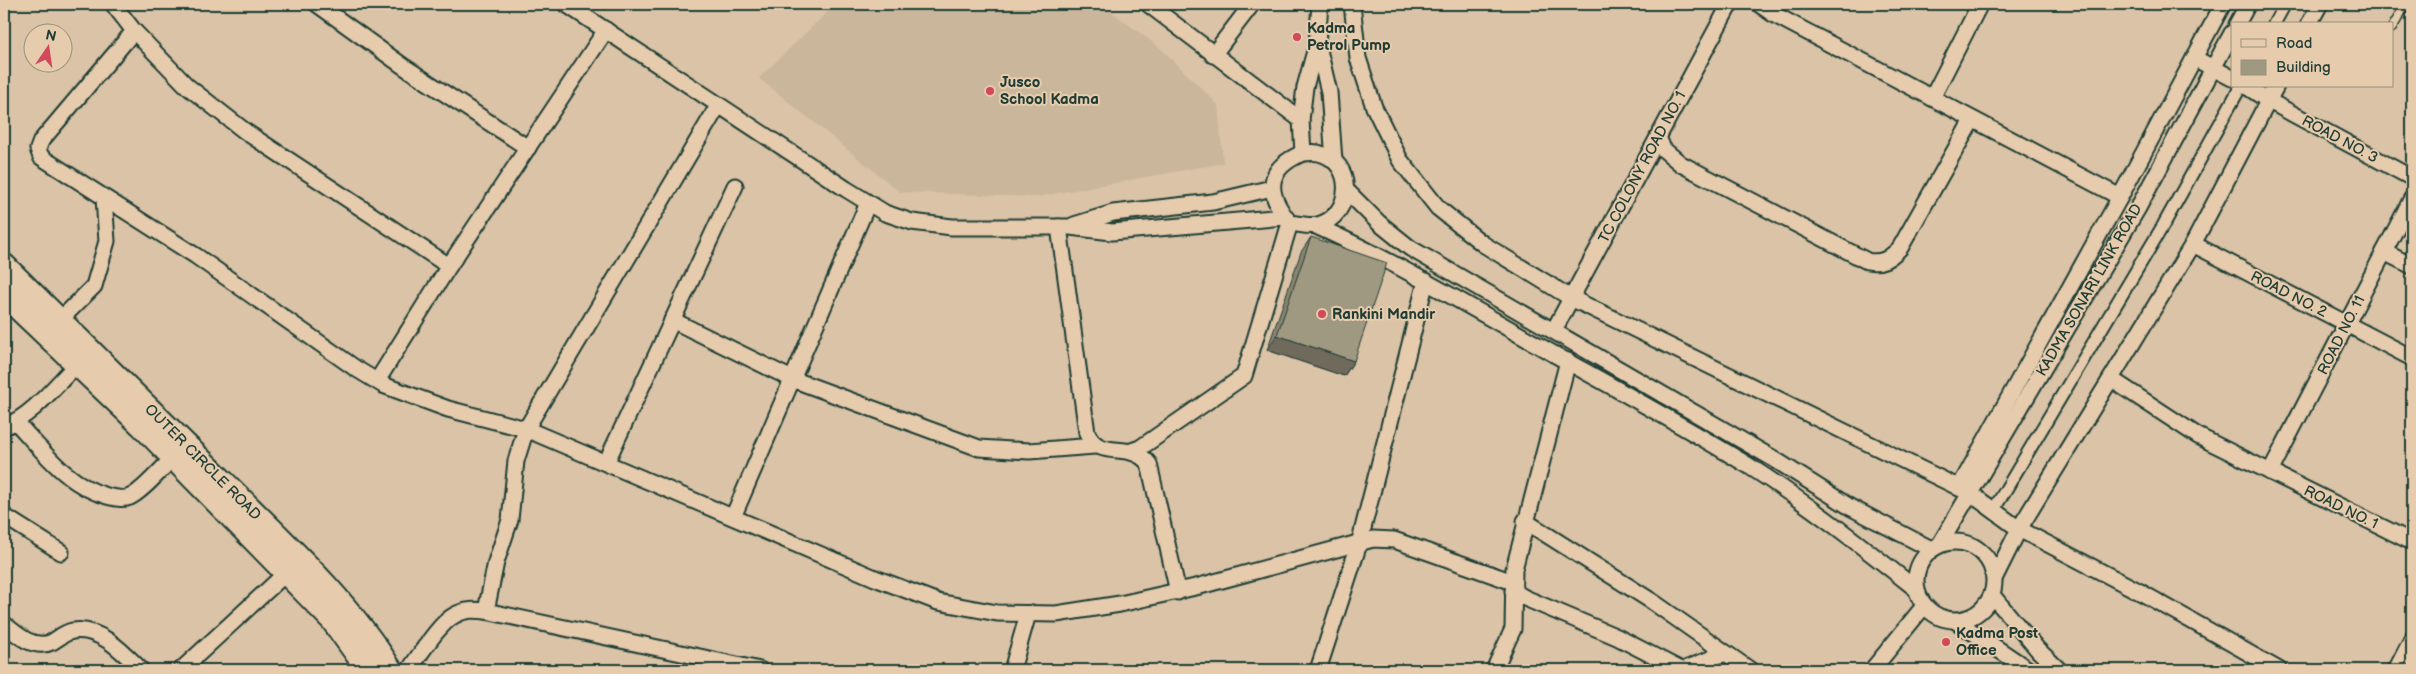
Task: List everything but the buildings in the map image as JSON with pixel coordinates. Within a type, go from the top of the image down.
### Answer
[{"type":"main road","name":"OUTER CIRCLE ROAD","points":[[4,265],[275,533],[334,596],[379,650],[391,670]]},
{"type":"main road","name":"OUTER CIRCLE ROAD","points":[[4,294],[173,458],[332,620],[368,670]]},
{"type":"street","points":[[113,4],[134,31],[187,86],[246,132],[449,266]]},
{"type":"street","points":[[317,4],[403,66],[528,148]]},
{"type":"street","points":[[566,4],[718,106],[868,203],[884,213],[912,222],[952,227],[1064,227],[1112,232],[1288,220],[1316,226],[1352,242],[1426,282],[1748,466],[1840,529],[1916,589]]},
{"type":"street","points":[[1148,4],[1301,120]]},
{"type":"street","points":[[1213,55],[1252,4]]},
{"type":"street","points":[[1302,153],[1301,120],[1305,88],[1317,44],[1320,4]]},
{"type":"street","points":[[1352,4],[1358,58],[1374,108],[1400,160],[1438,208],[1483,244],[1571,298],[1964,491],[2019,529],[2142,593],[2279,670]]},
{"type":"street","name":"TC COLONY ROAD NO. 1","points":[[1554,330],[1730,4]]},
{"type":"street","points":[[1759,4],[1773,14],[2120,197]]},
{"type":"street","points":[[1932,98],[1980,4]]},
{"type":"street","points":[[1964,491],[2223,4]]},
{"type":"street","points":[[2238,22],[2248,4]]},
{"type":"street","points":[[2275,22],[2285,4]]},
{"type":"street","points":[[2310,22],[2320,4]]},
{"type":"street","points":[[377,381],[449,266],[606,30]]},
{"type":"street","points":[[134,31],[42,141],[38,149],[41,157],[47,162],[196,256],[377,381],[415,398],[448,409],[526,429],[875,578],[938,602],[997,613],[1056,614],[1120,604],[1178,592],[1373,539],[1394,540],[1513,587],[1525,598],[1617,637],[1682,670],[1704,666],[1725,653]]},
{"type":"street","name":"KADMA SONARI LINK ROAD","points":[[1935,547],[1964,491],[2138,208],[2231,35]]},
{"type":"street","points":[[1317,44],[1329,92],[1334,161]]},
{"type":"street","points":[[2194,58],[2231,77]]},
{"type":"street","points":[[1993,511],[2164,224],[2240,88]]},
{"type":"street","name":"ROAD NO. 3","points":[[2249,88],[2269,101],[2412,178]]},
{"type":"street","points":[[1956,621],[1972,617],[1984,608],[1992,595],[1995,577],[2019,529],[2193,244],[2275,88]]},
{"type":"street","points":[[486,611],[496,562],[510,520],[516,461],[526,429],[718,106]]},
{"type":"street","points":[[1658,137],[1663,149],[1681,164],[1867,261],[1878,263],[1887,260],[1900,248],[1972,120]]},
{"type":"street","points":[[1288,220],[1275,204],[1272,188],[1276,172],[1287,159],[1302,153],[1319,153],[1334,161],[1344,174],[1347,191],[1342,207],[1332,219],[1316,226]]},
{"type":"street","points":[[606,463],[735,186]]},
{"type":"street","points":[[1064,227],[1113,213],[1213,202],[1272,188]]},
{"type":"street","points":[[1347,191],[1379,223],[1410,248],[1774,459],[1850,507],[1935,547]]},
{"type":"street","points":[[60,320],[94,286],[107,242],[104,198]]},
{"type":"street","name":"ROAD NO. 11","points":[[2270,472],[2412,198]]},
{"type":"street","points":[[733,517],[868,203]]},
{"type":"street","points":[[1131,451],[1140,448],[1244,376],[1288,220]]},
{"type":"street","points":[[1064,227],[1087,433],[1095,446]]},
{"type":"street","name":"ROAD NO. 2","points":[[2193,244],[2412,358]]},
{"type":"street","points":[[2384,252],[2412,266]]},
{"type":"street","points":[[1319,670],[1359,544],[1426,282]]},
{"type":"street","points":[[672,320],[792,379],[980,448],[1029,451],[1095,446],[1102,449],[1131,451],[1143,456],[1148,464],[1178,592]]},
{"type":"street","points":[[1496,670],[1513,629],[1514,569],[1568,362]]},
{"type":"street","points":[[76,365],[10,425],[76,483],[94,493],[113,498],[122,499],[135,494],[173,458]]},
{"type":"street","name":"ROAD NO. 1","points":[[2111,379],[2198,436],[2412,542]]},
{"type":"street","points":[[4,516],[61,552]]},
{"type":"street","points":[[1526,521],[1653,602],[1750,670]]},
{"type":"street","points":[[1995,577],[1988,560],[1976,547],[1958,541],[1935,547],[1921,560],[1916,574],[1916,589],[1924,606],[1938,617],[1956,621],[2029,670]]},
{"type":"street","points":[[181,670],[286,573]]},
{"type":"street","points":[[1992,595],[2038,650],[2059,670]]},
{"type":"street","points":[[1872,670],[1924,606]]},
{"type":"street","points":[[409,670],[443,625],[454,615],[470,610],[486,611],[760,670]]},
{"type":"street","points":[[1012,670],[1028,614]]},
{"type":"street","points":[[4,624],[16,634],[38,644],[52,642],[73,631],[90,632],[119,649],[141,670]]},
{"type":"street","points":[[2396,670],[2412,639]]},
{"type":"lane","points":[[2394,25],[2406,4]]},
{"type":"shaded area","name":"Jusco School Kadma","points":[[836,4],[1101,4],[1160,48],[1218,105],[1223,163],[1036,197],[900,192],[759,78]]},
{"type":"place","name":"Kadma Petrol Pump","points":[[1297,37]]},
{"type":"place","name":"Jusco School Kadma","points":[[990,91]]},
{"type":"place","name":"Rankini Mandir","points":[[1322,314]]},
{"type":"place","name":"Kadma Post Office","points":[[1946,642]]}]
